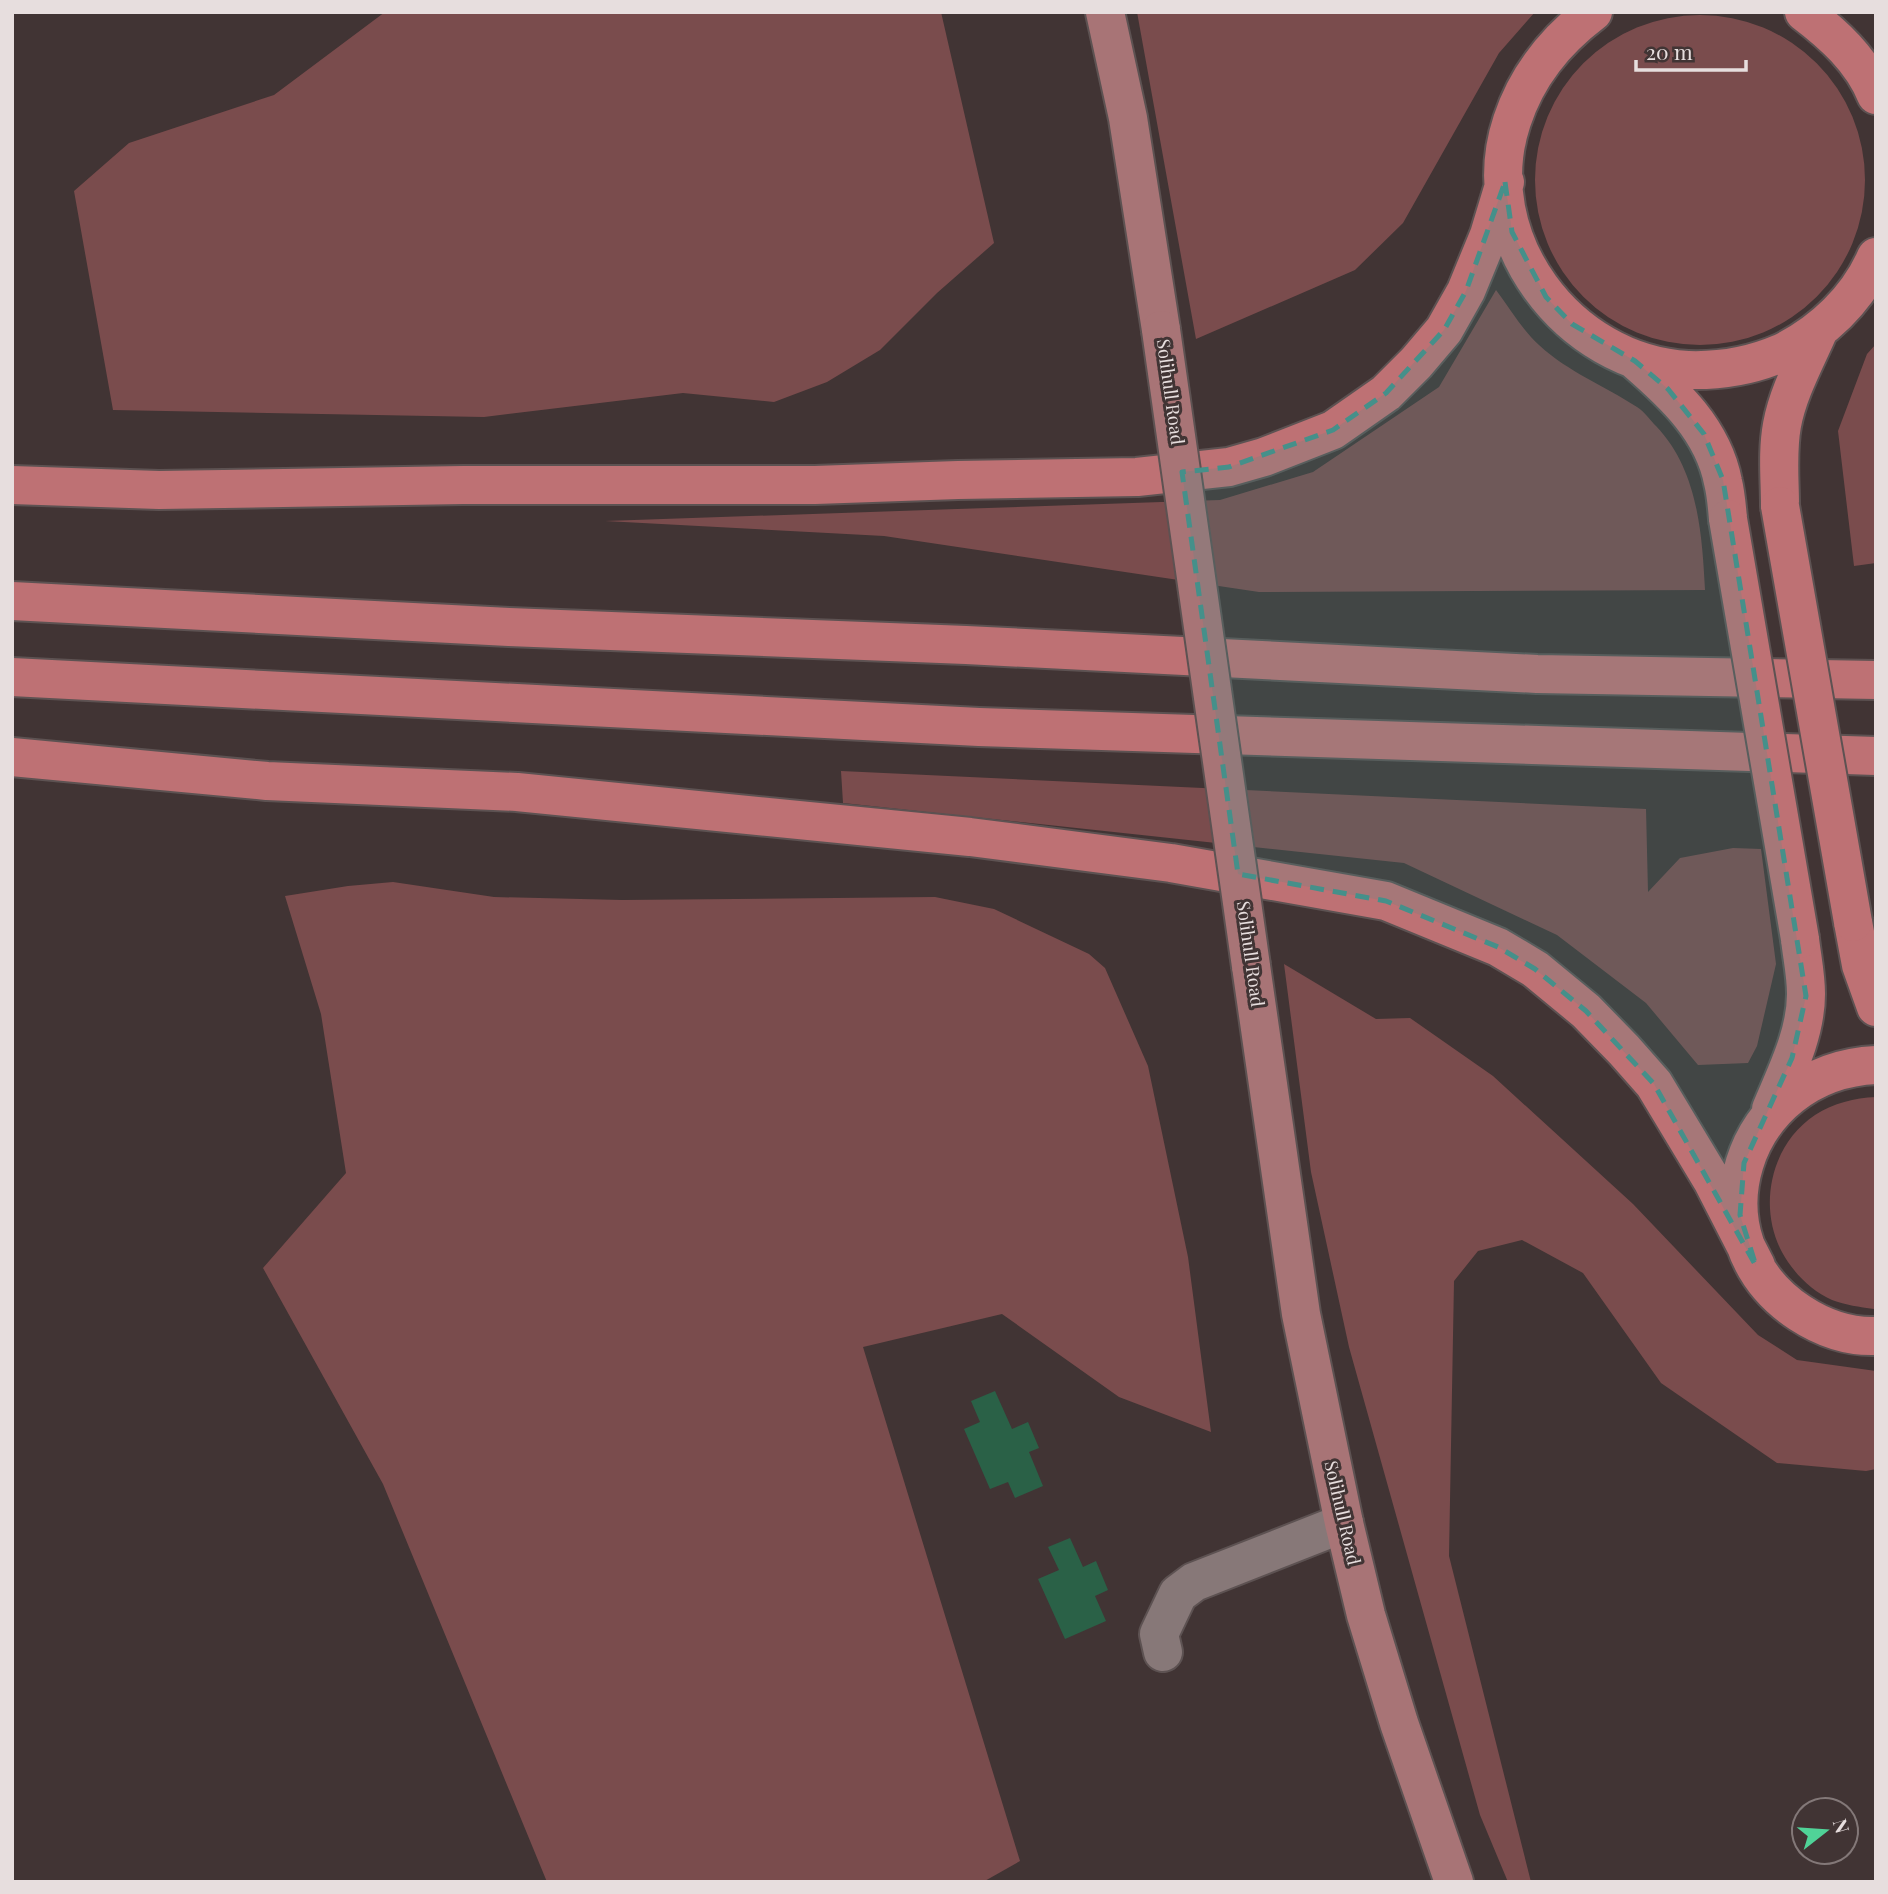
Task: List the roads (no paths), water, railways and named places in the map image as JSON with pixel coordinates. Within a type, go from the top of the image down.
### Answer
[{"type":"highway","points":[[1593,12],[1569,30],[1544,57],[1525,89],[1511,123],[1505,159],[1505,182],[1512,232],[1527,266],[1546,297],[1572,324],[1602,345],[1635,361],[1671,369],[1708,371],[1738,367],[1767,359],[1819,330],[1840,311],[1858,289],[1876,257]]},
{"type":"highway","points":[[1804,12],[1831,32],[1854,58],[1876,95]]},
{"type":"highway","points":[[12,485],[159,490],[463,485],[815,485],[1137,477],[1229,467],[1264,457],[1333,430],[1386,393],[1416,363],[1444,330],[1466,291],[1489,235],[1505,182]]},
{"type":"highway","points":[[1819,330],[1794,386],[1782,424],[1779,457],[1780,506],[1861,965],[1876,1007]]},
{"type":"highway","points":[[1635,361],[1668,388],[1704,434],[1716,457],[1723,480],[1800,939],[1806,996],[1801,1028],[1793,1058],[1768,1117],[1754,1139],[1744,1163],[1740,1189],[1740,1215],[1745,1241],[1756,1266]]},
{"type":"highway","points":[[12,601],[509,627],[966,645],[1537,674],[1876,680]]},
{"type":"highway","points":[[12,677],[978,727],[1876,756]]},
{"type":"highway","points":[[12,757],[267,781],[517,792],[970,837],[1171,863],[1386,901],[1498,947],[1535,969],[1586,1011],[1654,1084],[1713,1182],[1756,1266],[1772,1289],[1791,1307],[1814,1322],[1840,1332],[1876,1336]]},
{"type":"highway","points":[[1768,1117],[1786,1098],[1807,1083],[1830,1072],[1876,1065]]},
{"type":"main road","name":"Solihull Road","points":[[1105,12],[1132,143],[1161,330],[1301,1314],[1366,1615],[1454,1882]]},
{"type":"lane","points":[[1163,1652],[1159,1634],[1178,1594],[1194,1582],[1344,1523]]}]
